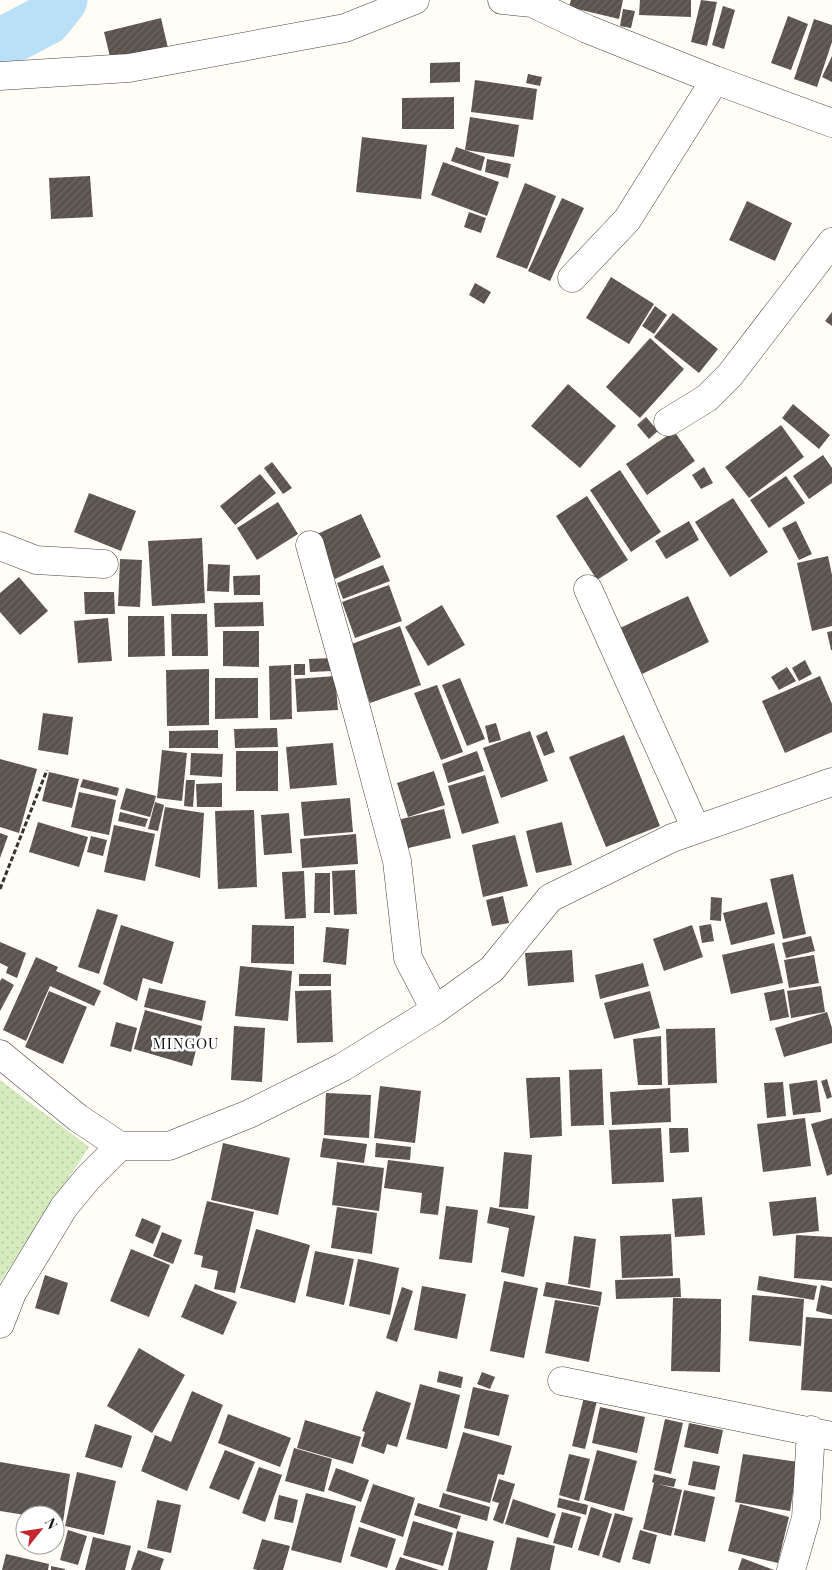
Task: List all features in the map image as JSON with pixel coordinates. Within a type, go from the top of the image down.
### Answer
[{"type":"street","points":[[0,76],[128,68],[148,65],[345,28],[415,0]]},
{"type":"street","points":[[502,0],[532,3],[587,29],[832,123]]},
{"type":"street","points":[[572,278],[627,220],[716,80]]},
{"type":"street","points":[[668,422],[706,398],[730,375],[832,242]]},
{"type":"street","points":[[310,545],[397,861],[408,958],[434,1010]]},
{"type":"street","points":[[0,546],[36,560],[104,564]]},
{"type":"street","points":[[588,589],[696,829]]},
{"type":"street","points":[[0,1054],[78,1118],[120,1146],[169,1146],[249,1114],[343,1067],[434,1010],[492,969],[550,898],[672,838],[832,782]]},
{"type":"street","points":[[0,1324],[12,1293],[64,1207],[88,1178],[120,1146]]},
{"type":"street","points":[[562,1381],[821,1433],[806,1518],[791,1570]]},
{"type":"path","points":[[0,889],[47,770]]},
{"type":"green space","points":[[0,1080],[89,1147],[0,1282]]},
{"type":"building","points":[[571,0],[623,0],[619,19],[569,7]]},
{"type":"building","points":[[640,0],[691,0],[691,17],[639,15]]},
{"type":"building","points":[[701,0],[717,2],[707,46],[691,42]]},
{"type":"building","points":[[723,6],[735,10],[724,49],[712,45]]},
{"type":"building","points":[[623,9],[635,11],[631,28],[620,26]]},
{"type":"building","points":[[788,16],[808,24],[791,70],[771,63]]},
{"type":"building","points":[[161,18],[168,48],[111,61],[104,32]]},
{"type":"building","points":[[814,19],[832,25],[832,42],[817,87],[794,79]]},
{"type":"building","points":[[832,56],[832,82],[822,77]]},
{"type":"building","points":[[460,62],[460,82],[430,83],[430,63]]},
{"type":"building","points":[[528,74],[542,77],[540,86],[526,83]]},
{"type":"building","points":[[475,80],[537,89],[533,120],[471,112]]},
{"type":"building","points":[[454,97],[454,129],[402,129],[402,98]]},
{"type":"building","points":[[470,117],[519,125],[514,157],[465,150]]},
{"type":"building","points":[[362,137],[427,145],[421,199],[356,192]]},
{"type":"building","points":[[456,147],[485,157],[481,171],[451,161]]},
{"type":"building","points":[[487,159],[511,164],[508,178],[485,172]]},
{"type":"building","points":[[443,162],[499,182],[487,216],[431,195]]},
{"type":"building","points":[[90,176],[93,217],[51,219],[49,178]]},
{"type":"building","points":[[525,183],[556,196],[527,269],[496,257]]},
{"type":"building","points":[[562,198],[584,208],[550,281],[528,271]]},
{"type":"building","points":[[747,201],[792,223],[775,261],[729,240]]},
{"type":"building","points":[[469,212],[486,218],[481,233],[464,227]]},
{"type":"building","points":[[611,277],[654,304],[629,344],[586,318]]},
{"type":"building","points":[[475,283],[491,292],[484,304],[469,295]]},
{"type":"building","points":[[655,306],[667,315],[654,334],[642,326]]},
{"type":"building","points":[[832,312],[832,326],[825,321]]},
{"type":"building","points":[[673,313],[718,349],[699,373],[654,337]]},
{"type":"building","points":[[650,338],[684,369],[640,418],[606,387]]},
{"type":"building","points":[[568,384],[616,426],[580,468],[531,426]]},
{"type":"building","points":[[793,404],[830,435],[819,449],[782,418]]},
{"type":"building","points":[[646,417],[658,431],[649,439],[637,425]]},
{"type":"building","points":[[781,425],[804,457],[749,498],[725,467]]},
{"type":"building","points":[[674,431],[695,461],[647,495],[626,464]]},
{"type":"building","points":[[823,455],[832,468],[832,483],[809,499],[793,476]]},
{"type":"building","points":[[272,462],[292,488],[283,494],[264,468]]},
{"type":"building","points":[[704,467],[713,483],[701,489],[692,475]]},
{"type":"building","points":[[620,470],[661,532],[631,552],[590,490]]},
{"type":"building","points":[[260,474],[276,493],[235,525],[220,506]]},
{"type":"building","points":[[786,476],[805,503],[769,528],[750,500]]},
{"type":"building","points":[[89,493],[136,511],[121,551],[74,532]]},
{"type":"building","points":[[587,496],[628,560],[597,580],[556,516]]},
{"type":"building","points":[[733,498],[768,552],[730,577],[695,522]]},
{"type":"building","points":[[278,502],[298,534],[257,560],[237,528]]},
{"type":"building","points":[[361,514],[381,557],[335,579],[315,535]]},
{"type":"building","points":[[689,521],[699,540],[666,559],[655,541]]},
{"type":"building","points":[[796,521],[812,554],[799,560],[782,528]]},
{"type":"building","points":[[202,538],[205,603],[152,606],[148,541]]},
{"type":"building","points":[[828,556],[832,575],[832,626],[812,631],[797,563]]},
{"type":"building","points":[[120,559],[142,560],[140,607],[118,606]]},
{"type":"building","points":[[208,564],[230,565],[229,592],[207,591]]},
{"type":"building","points":[[383,565],[390,581],[343,599],[337,583]]},
{"type":"building","points":[[260,575],[260,595],[234,595],[233,576]]},
{"type":"building","points":[[19,577],[48,611],[20,635],[0,612],[0,593]]},
{"type":"building","points":[[389,585],[402,621],[355,638],[342,602]]},
{"type":"building","points":[[84,592],[114,592],[115,614],[85,614]]},
{"type":"building","points":[[688,596],[709,642],[642,674],[620,628]]},
{"type":"building","points":[[263,602],[264,626],[215,627],[214,603]]},
{"type":"building","points":[[442,605],[465,645],[428,666],[405,627]]},
{"type":"building","points":[[171,614],[207,614],[208,656],[172,656]]},
{"type":"building","points":[[128,616],[164,616],[165,656],[128,657]]},
{"type":"building","points":[[108,618],[112,661],[78,663],[74,621]]},
{"type":"building","points":[[400,626],[421,685],[370,703],[349,645]]},
{"type":"building","points":[[223,631],[259,631],[259,667],[223,666]]},
{"type":"building","points":[[832,631],[832,650],[831,650],[827,632]]},
{"type":"building","points":[[331,658],[332,671],[310,672],[309,659]]},
{"type":"building","points":[[805,660],[812,674],[799,681],[792,668]]},
{"type":"building","points":[[294,664],[305,664],[305,675],[294,675]]},
{"type":"building","points":[[291,665],[292,719],[270,720],[269,666]]},
{"type":"building","points":[[787,667],[796,681],[779,690],[771,677]]},
{"type":"building","points":[[209,669],[209,725],[167,726],[166,670]]},
{"type":"building","points":[[335,676],[338,710],[297,712],[295,679]]},
{"type":"building","points":[[820,676],[832,704],[832,732],[785,753],[762,701]]},
{"type":"building","points":[[215,678],[258,678],[258,718],[215,719]]},
{"type":"building","points":[[460,678],[485,739],[467,746],[442,685]]},
{"type":"building","points":[[437,685],[463,752],[441,760],[414,693]]},
{"type":"building","points":[[43,713],[73,717],[68,755],[38,750]]},
{"type":"building","points":[[496,723],[501,740],[489,743],[485,726]]},
{"type":"building","points":[[277,728],[278,747],[235,748],[234,729]]},
{"type":"building","points":[[218,730],[218,748],[169,748],[169,731]]},
{"type":"building","points":[[530,731],[548,781],[501,798],[483,748]]},
{"type":"building","points":[[547,731],[555,752],[544,756],[536,736]]},
{"type":"building","points":[[624,735],[660,826],[606,847],[569,757]]},
{"type":"building","points":[[333,743],[337,785],[290,789],[286,747]]},
{"type":"building","points":[[162,750],[187,753],[182,801],[157,798]]},
{"type":"building","points":[[236,751],[278,751],[278,791],[236,791]]},
{"type":"building","points":[[477,751],[484,771],[448,783],[442,764]]},
{"type":"building","points":[[191,753],[223,754],[222,777],[190,775]]},
{"type":"building","points":[[0,759],[37,769],[19,833],[0,827]]},
{"type":"building","points":[[434,771],[445,805],[408,817],[397,783]]},
{"type":"building","points":[[49,772],[79,779],[72,808],[42,801]]},
{"type":"building","points":[[485,775],[499,823],[462,834],[448,786]]},
{"type":"building","points":[[83,779],[119,788],[117,796],[80,787]]},
{"type":"building","points":[[186,780],[195,780],[193,807],[184,806]]},
{"type":"building","points":[[222,783],[222,807],[197,807],[196,784]]},
{"type":"building","points":[[126,788],[156,796],[150,817],[120,809]]},
{"type":"building","points":[[79,792],[116,800],[109,835],[71,827]]},
{"type":"building","points":[[350,798],[353,832],[304,836],[301,802]]},
{"type":"building","points":[[155,802],[164,805],[158,831],[148,829]]},
{"type":"building","points":[[165,807],[204,813],[200,878],[155,866]]},
{"type":"building","points":[[444,809],[451,838],[400,850],[393,821]]},
{"type":"building","points":[[254,810],[257,887],[218,889],[215,811]]},
{"type":"building","points":[[120,812],[148,819],[145,827],[118,821]]},
{"type":"building","points":[[289,813],[292,853],[264,855],[261,815]]},
{"type":"building","points":[[38,822],[88,837],[79,867],[29,852]]},
{"type":"building","points":[[562,822],[572,865],[536,873],[526,831]]},
{"type":"building","points":[[114,825],[155,834],[145,881],[104,872]]},
{"type":"building","points":[[0,833],[8,836],[0,858]]},
{"type":"building","points":[[356,834],[358,864],[302,868],[300,839]]},
{"type":"building","points":[[515,835],[528,886],[483,897],[472,845]]},
{"type":"building","points":[[91,836],[107,840],[103,856],[87,852]]},
{"type":"building","points":[[355,870],[357,914],[334,915],[332,871]]},
{"type":"building","points":[[304,871],[306,918],[285,919],[282,872]]},
{"type":"building","points":[[315,873],[330,873],[330,913],[314,913]]},
{"type":"building","points":[[793,874],[806,934],[783,939],[770,879]]},
{"type":"building","points":[[503,896],[509,923],[492,926],[486,900]]},
{"type":"building","points":[[711,897],[722,898],[721,921],[710,920]]},
{"type":"building","points":[[767,902],[775,934],[731,945],[723,913]]},
{"type":"building","points":[[97,909],[118,915],[99,974],[78,967]]},
{"type":"building","points":[[711,924],[714,941],[702,943],[699,926]]},
{"type":"building","points":[[121,925],[174,942],[162,984],[143,978],[137,1001],[103,984]]},
{"type":"building","points":[[252,925],[294,926],[294,964],[251,963]]},
{"type":"building","points":[[692,925],[703,957],[664,971],[653,939]]},
{"type":"building","points":[[326,927],[349,929],[346,965],[323,962]]},
{"type":"building","points":[[811,936],[815,951],[786,958],[782,943]]},
{"type":"building","points":[[0,942],[26,953],[17,978],[6,973],[8,967],[0,963]]},
{"type":"building","points":[[774,943],[783,983],[731,994],[722,955]]},
{"type":"building","points":[[572,950],[574,982],[528,986],[525,953]]},
{"type":"building","points":[[814,955],[819,983],[789,988],[784,960]]},
{"type":"building","points":[[36,957],[58,967],[56,971],[101,991],[94,1006],[50,986],[26,1041],[3,1030]]},
{"type":"building","points":[[643,963],[649,986],[600,999],[595,975]]},
{"type":"building","points":[[240,966],[292,971],[288,1021],[235,1016]]},
{"type":"building","points":[[299,974],[331,974],[331,986],[299,986]]},
{"type":"building","points":[[2,978],[14,985],[0,1011],[0,981]]},
{"type":"building","points":[[821,986],[825,1012],[791,1018],[787,991]]},
{"type":"building","points":[[149,988],[206,1001],[202,1021],[144,1007]]},
{"type":"building","points":[[784,989],[789,1017],[770,1021],[764,993]]},
{"type":"building","points":[[331,990],[333,1042],[297,1043],[295,991]]},
{"type":"building","points":[[49,991],[87,1007],[63,1064],[25,1047]]},
{"type":"building","points":[[650,991],[660,1028],[614,1039],[604,1003]]},
{"type":"building","points":[[145,1010],[202,1026],[192,1066],[134,1049]]},
{"type":"building","points":[[827,1012],[832,1028],[832,1043],[784,1057],[775,1028]]},
{"type":"building","points":[[116,1022],[137,1028],[131,1052],[110,1046]]},
{"type":"building","points":[[234,1026],[265,1028],[262,1082],[231,1080]]},
{"type":"building","points":[[715,1028],[717,1083],[668,1085],[666,1029]]},
{"type":"building","points":[[661,1036],[662,1085],[638,1085],[633,1039]]},
{"type":"building","points":[[602,1069],[604,1125],[571,1126],[569,1070]]},
{"type":"building","points":[[560,1077],[562,1136],[530,1138],[526,1078]]},
{"type":"building","points":[[827,1079],[832,1097],[827,1099],[821,1081]]},
{"type":"building","points":[[817,1080],[821,1112],[793,1115],[789,1084]]},
{"type":"building","points":[[783,1082],[786,1116],[767,1118],[764,1083]]},
{"type":"building","points":[[380,1086],[421,1091],[415,1143],[374,1138]]},
{"type":"building","points":[[670,1088],[671,1122],[612,1125],[610,1092]]},
{"type":"building","points":[[326,1093],[371,1095],[369,1138],[324,1135]]},
{"type":"building","points":[[805,1118],[811,1166],[763,1172],[757,1124]]},
{"type":"building","points":[[832,1118],[832,1174],[827,1176],[811,1124]]},
{"type":"building","points":[[661,1128],[664,1182],[612,1184],[609,1130]]},
{"type":"building","points":[[669,1128],[688,1128],[689,1152],[670,1153]]},
{"type":"building","points":[[323,1138],[367,1144],[364,1163],[320,1157]]},
{"type":"building","points":[[223,1143],[290,1158],[278,1215],[211,1200]]},
{"type":"building","points":[[376,1143],[411,1147],[410,1160],[375,1157]]},
{"type":"building","points":[[504,1152],[532,1155],[528,1209],[499,1207]]},
{"type":"building","points":[[388,1160],[444,1167],[438,1215],[420,1213],[422,1193],[384,1188]]},
{"type":"building","points":[[337,1162],[384,1168],[379,1211],[332,1205]]},
{"type":"building","points":[[702,1197],[705,1235],[675,1237],[672,1199]]},
{"type":"building","points":[[816,1197],[819,1231],[773,1236],[769,1202]]},
{"type":"building","points":[[207,1201],[254,1212],[235,1293],[214,1289],[218,1271],[201,1267],[203,1256],[194,1254]]},
{"type":"building","points":[[446,1206],[478,1210],[472,1263],[439,1259]]},
{"type":"building","points":[[337,1207],[377,1213],[372,1254],[331,1248]]},
{"type":"building","points":[[490,1207],[535,1216],[524,1277],[501,1272],[509,1228],[487,1223]]},
{"type":"building","points":[[142,1218],[161,1226],[153,1244],[135,1236]]},
{"type":"building","points":[[256,1229],[310,1245],[295,1303],[240,1288]]},
{"type":"building","points":[[162,1232],[182,1240],[173,1264],[153,1256]]},
{"type":"building","points":[[671,1234],[673,1276],[622,1278],[620,1236]]},
{"type":"building","points":[[796,1235],[832,1237],[832,1281],[794,1278]]},
{"type":"building","points":[[574,1236],[596,1239],[590,1288],[568,1284]]},
{"type":"building","points":[[131,1249],[170,1265],[149,1317],[110,1301]]},
{"type":"building","points":[[315,1251],[354,1259],[344,1305],[306,1296]]},
{"type":"building","points":[[358,1259],[399,1268],[390,1315],[349,1306]]},
{"type":"building","points":[[45,1275],[68,1283],[59,1315],[35,1308]]},
{"type":"building","points":[[759,1276],[817,1286],[814,1300],[757,1290]]},
{"type":"building","points":[[680,1278],[681,1297],[616,1299],[615,1280]]},
{"type":"building","points":[[504,1281],[538,1288],[524,1358],[490,1351]]},
{"type":"building","points":[[546,1282],[602,1292],[600,1306],[543,1296]]},
{"type":"building","points":[[195,1284],[237,1302],[223,1335],[181,1317]]},
{"type":"building","points":[[821,1285],[832,1288],[832,1315],[816,1311]]},
{"type":"building","points":[[422,1286],[466,1294],[457,1339],[414,1330]]},
{"type":"building","points":[[402,1287],[413,1291],[397,1342],[386,1338]]},
{"type":"building","points":[[752,1295],[804,1299],[801,1346],[749,1341]]},
{"type":"building","points":[[673,1298],[721,1299],[720,1372],[671,1371]]},
{"type":"building","points":[[555,1300],[599,1307],[589,1362],[545,1353]]},
{"type":"building","points":[[806,1317],[832,1319],[832,1392],[801,1390]]},
{"type":"building","points":[[139,1348],[185,1375],[152,1433],[107,1406]]},
{"type":"building","points":[[439,1371],[463,1377],[461,1388],[437,1382]]},
{"type":"building","points":[[482,1372],[495,1377],[490,1389],[477,1384]]},
{"type":"building","points":[[420,1384],[460,1395],[447,1449],[406,1439]]},
{"type":"building","points":[[473,1387],[509,1395],[499,1436],[464,1428]]},
{"type":"building","points":[[192,1391],[223,1405],[187,1491],[141,1471],[155,1435],[171,1442]]},
{"type":"building","points":[[376,1391],[411,1403],[397,1447],[387,1444],[384,1454],[361,1446],[365,1432],[362,1431]]},
{"type":"building","points":[[584,1397],[597,1401],[585,1449],[572,1446]]},
{"type":"building","points":[[600,1407],[645,1417],[637,1453],[592,1443]]},
{"type":"building","points":[[228,1414],[291,1438],[280,1467],[218,1443]]},
{"type":"building","points":[[665,1419],[683,1423],[671,1474],[654,1470]]},
{"type":"building","points":[[305,1420],[361,1437],[353,1464],[297,1448]]},
{"type":"building","points":[[689,1423],[723,1430],[718,1454],[684,1447]]},
{"type":"building","points":[[95,1424],[132,1436],[122,1468],[85,1457]]},
{"type":"building","points":[[463,1432],[512,1446],[504,1475],[498,1474],[490,1503],[446,1491]]},
{"type":"building","points":[[294,1448],[332,1459],[324,1492],[285,1481]]},
{"type":"building","points":[[225,1450],[255,1462],[239,1500],[209,1488]]},
{"type":"building","points":[[597,1450],[637,1461],[624,1511],[584,1500]]},
{"type":"building","points":[[569,1454],[590,1459],[579,1501],[559,1495]]},
{"type":"building","points":[[743,1454],[798,1462],[790,1511],[735,1502]]},
{"type":"building","points":[[693,1461],[720,1466],[715,1490],[688,1485]]},
{"type":"building","points":[[0,1462],[70,1474],[65,1508],[65,1505],[15,1505],[15,1513],[0,1511]]},
{"type":"building","points":[[259,1467],[282,1475],[265,1522],[242,1513]]},
{"type":"building","points":[[336,1468],[369,1480],[361,1502],[328,1490]]},
{"type":"building","points":[[77,1472],[116,1481],[104,1535],[65,1526]]},
{"type":"building","points":[[654,1474],[676,1479],[674,1487],[658,1484],[682,1490],[671,1536],[643,1529],[654,1483],[652,1482]]},
{"type":"building","points":[[499,1479],[515,1484],[503,1524],[493,1520],[499,1503],[492,1501]]},
{"type":"building","points":[[373,1484],[415,1498],[403,1537],[360,1522]]},
{"type":"building","points":[[684,1490],[715,1497],[705,1542],[674,1535]]},
{"type":"building","points":[[306,1493],[356,1506],[341,1563],[291,1550]]},
{"type":"building","points":[[443,1493],[490,1507],[487,1521],[439,1507]]},
{"type":"building","points":[[279,1495],[298,1500],[293,1523],[274,1519]]},
{"type":"building","points":[[559,1498],[588,1505],[586,1515],[557,1507]]},
{"type":"building","points":[[513,1499],[556,1514],[548,1538],[505,1524]]},
{"type":"building","points":[[157,1500],[181,1505],[171,1553],[147,1548]]},
{"type":"building","points":[[418,1503],[461,1516],[457,1529],[414,1515]]},
{"type":"building","points":[[740,1504],[789,1517],[778,1563],[728,1551]]},
{"type":"building","points":[[591,1507],[612,1514],[599,1556],[578,1550]]},
{"type":"building","points":[[562,1512],[581,1517],[572,1548],[553,1543]]},
{"type":"building","points":[[615,1513],[633,1518],[620,1563],[602,1557]]},
{"type":"building","points":[[413,1521],[453,1533],[443,1566],[403,1555]]},
{"type":"building","points":[[359,1527],[396,1539],[387,1568],[350,1556]]},
{"type":"building","points":[[68,1530],[87,1536],[78,1565],[60,1560],[61,1555],[65,1555],[65,1541]]},
{"type":"building","points":[[640,1530],[657,1535],[650,1564],[632,1559]]},
{"type":"building","points":[[457,1531],[494,1541],[487,1570],[448,1570]]},
{"type":"building","points":[[93,1537],[131,1546],[125,1570],[85,1570]]},
{"type":"building","points":[[517,1537],[555,1546],[550,1570],[510,1570]]},
{"type":"building","points":[[262,1539],[290,1546],[283,1570],[253,1569]]},
{"type":"building","points":[[138,1550],[164,1559],[160,1570],[131,1570]]},
{"type":"building","points":[[6,1554],[49,1564],[48,1570],[2,1570]]},
{"type":"building","points":[[400,1557],[439,1570],[395,1570]]},
{"type":"building","points":[[742,1558],[774,1570],[738,1570]]},
{"type":"building","points":[[51,1566],[65,1569],[65,1570],[51,1570]]},
{"type":"waterway","points":[[0,44],[46,20],[62,0]]},
{"type":"district","name":"MINGOU","points":[[186,1043]]}]
